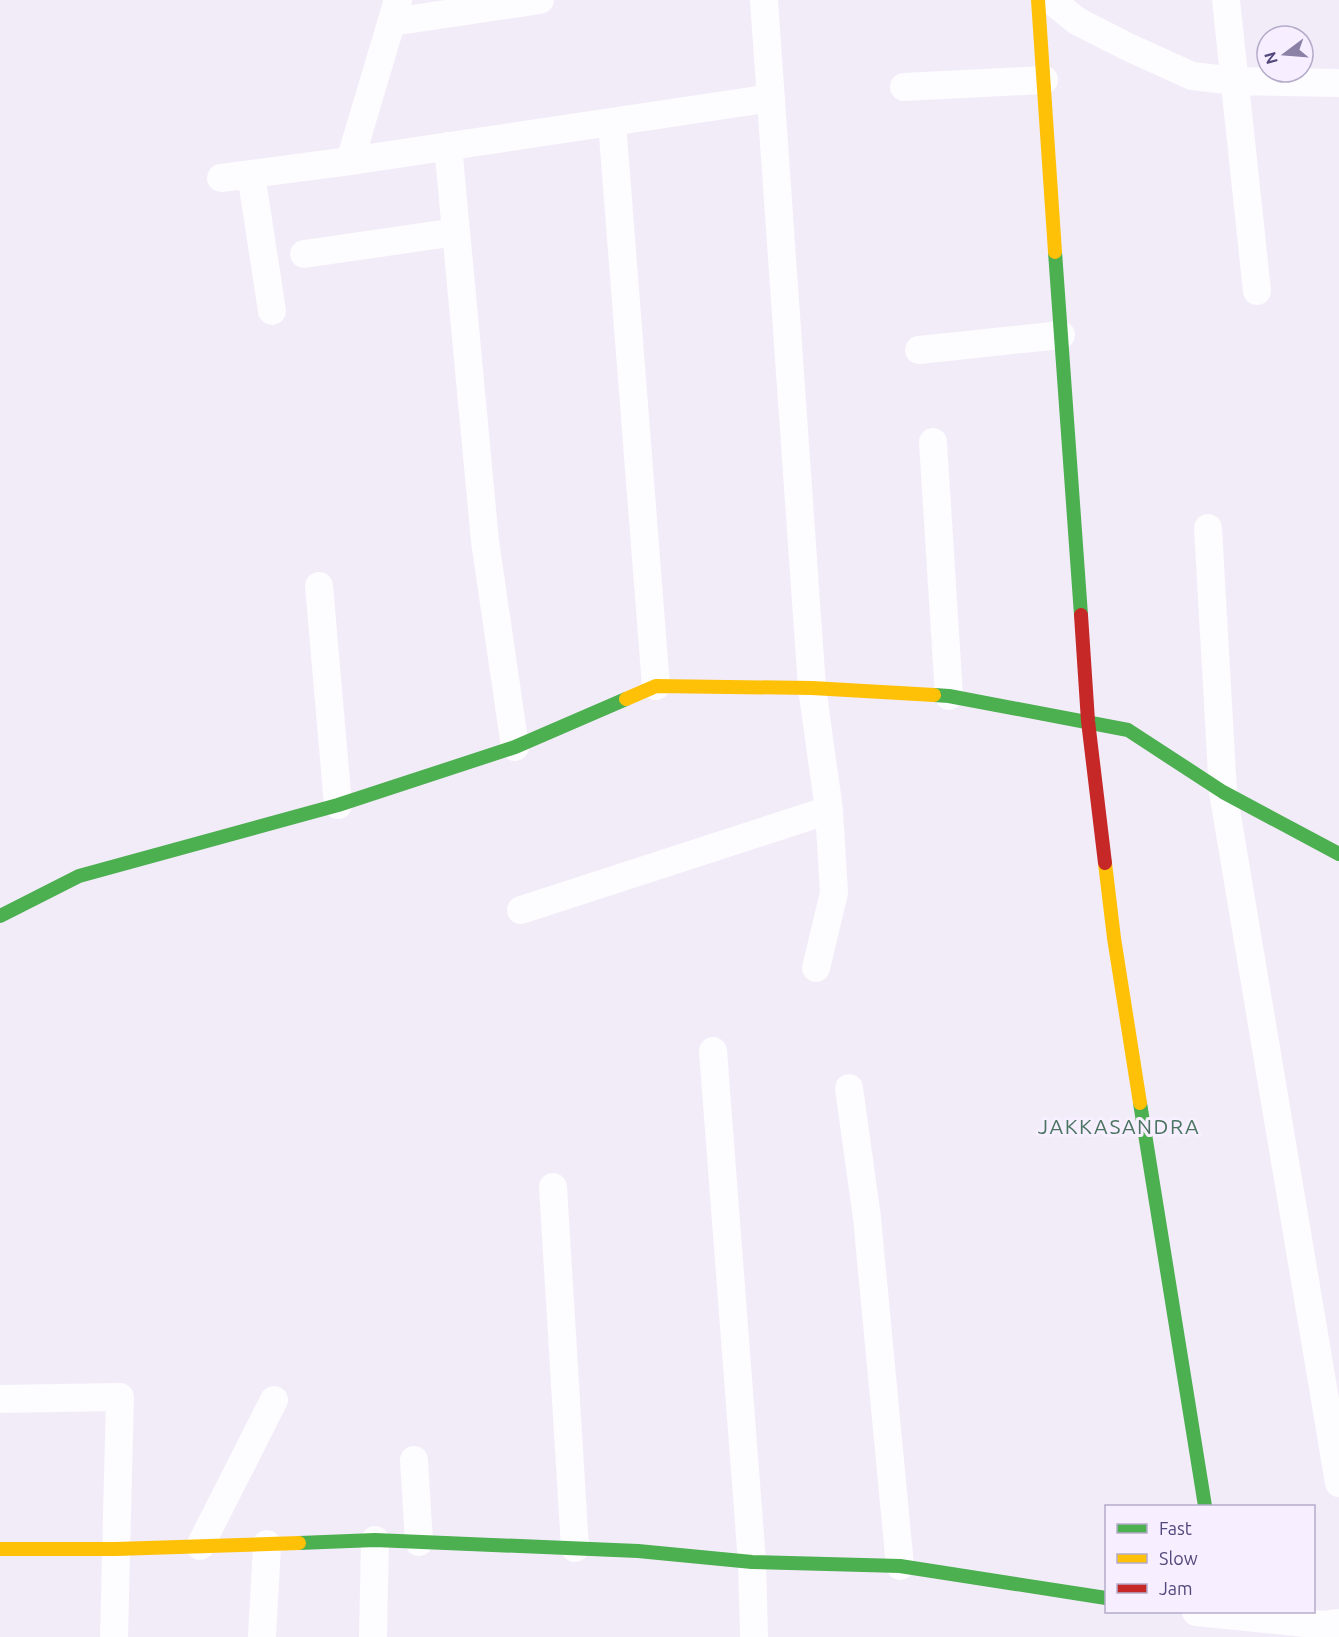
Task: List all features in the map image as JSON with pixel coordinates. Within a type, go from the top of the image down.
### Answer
[{"type":"street","points":[[350,161],[395,11],[540,0]]},
{"type":"street","points":[[764,0],[812,688],[829,810],[834,893],[816,968]]},
{"type":"street","points":[[1038,0],[1088,721],[1114,938],[1205,1505]]},
{"type":"street","points":[[1051,0],[1077,21],[1192,76],[1235,81],[1339,83]]},
{"type":"street","points":[[1226,0],[1257,291]]},
{"type":"street","points":[[904,87],[1044,80]]},
{"type":"street","points":[[221,178],[612,123],[771,98]]},
{"type":"street","points":[[612,123],[656,686]]},
{"type":"street","points":[[448,146],[484,542],[515,747]]},
{"type":"street","points":[[251,174],[272,311]]},
{"type":"street","points":[[304,254],[456,232]]},
{"type":"street","points":[[919,350],[1061,335]]},
{"type":"street","points":[[933,441],[949,696]]},
{"type":"street","points":[[1208,528],[1223,792],[1339,1483]]},
{"type":"street","points":[[319,586],[338,805]]},
{"type":"street","points":[[0,916],[79,876],[338,805],[515,747],[656,686],[812,688],[949,696],[1128,730],[1223,792],[1339,854]]},
{"type":"street","points":[[521,910],[829,810]]},
{"type":"street","points":[[713,1051],[752,1562],[754,1637]]},
{"type":"street","points":[[849,1088],[867,1218],[900,1566]]},
{"type":"street","points":[[553,1187],[575,1548]]},
{"type":"street","points":[[0,1399],[120,1397],[114,1636]]},
{"type":"street","points":[[200,1546],[274,1400]]},
{"type":"street","points":[[414,1460],[419,1542]]},
{"type":"street","points":[[0,1549],[116,1549],[375,1540],[575,1548],[638,1551],[752,1562],[900,1566],[1105,1598]]},
{"type":"street","points":[[373,1637],[375,1540]]},
{"type":"street","points":[[262,1637],[267,1544]]},
{"type":"street","points":[[1212,1613],[1324,1625],[1339,1623]]},
{"type":"traffic: fast","points":[[1055,252],[1081,615]]},
{"type":"traffic: fast","points":[[934,695],[1128,730],[1223,792],[1339,854]]},
{"type":"traffic: fast","points":[[0,916],[79,876],[338,805],[515,747],[626,699]]},
{"type":"traffic: fast","points":[[1140,1103],[1205,1505]]},
{"type":"traffic: fast","points":[[299,1543],[375,1540],[638,1551],[752,1562],[900,1566],[1105,1598]]},
{"type":"traffic: slow","points":[[1038,0],[1055,252]]},
{"type":"traffic: slow","points":[[626,699],[656,686],[812,688],[934,695]]},
{"type":"traffic: slow","points":[[1105,863],[1114,938],[1140,1103]]},
{"type":"traffic: slow","points":[[0,1549],[116,1549],[299,1543]]},
{"type":"traffic: jam","points":[[1081,615],[1088,721],[1105,863]]},
{"type":"district","name":"JAKKASANDRA","points":[[1119,1126]]}]
